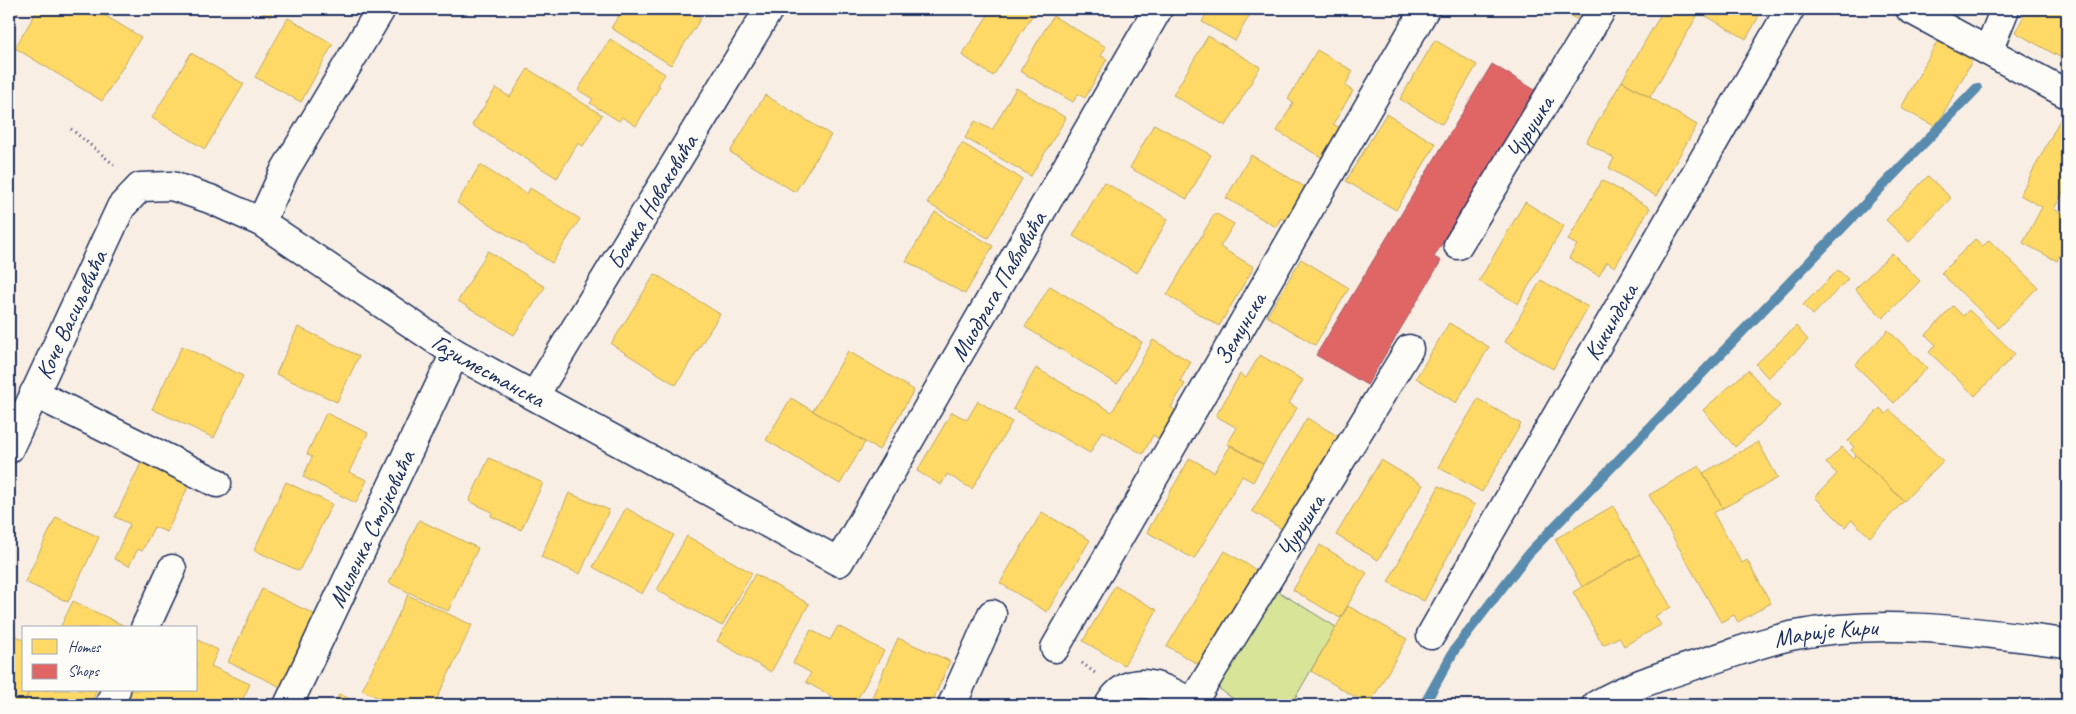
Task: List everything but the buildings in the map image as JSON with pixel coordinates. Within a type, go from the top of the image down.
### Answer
[{"type":"street","points":[[261,222],[286,170],[381,9]]},
{"type":"street","name":"Бошка Новаковића","points":[[535,395],[769,9]]},
{"type":"street","name":"Миодрага Павловића","points":[[839,562],[1158,9]]},
{"type":"street","name":"Земунска","points":[[1055,648],[1425,9]]},
{"type":"street","name":"Чурушка","points":[[1458,245],[1602,9]]},
{"type":"street","name":"Кикиндска","points":[[1431,635],[1790,9]]},
{"type":"street","points":[[1910,9],[2067,94]]},
{"type":"street","points":[[1988,51],[2005,9]]},
{"type":"street","name":"Газиместанска","points":[[140,187],[172,186],[210,199],[261,222],[454,353],[535,395],[839,562]]},
{"type":"street","name":"Коче Васиљевића","points":[[9,449],[121,208],[140,187]]},
{"type":"street","name":"Чурушка","points":[[1193,704],[1409,349]]},
{"type":"street","name":"Миленка Стојковића","points":[[288,705],[454,353]]},
{"type":"street","points":[[34,393],[216,483]]},
{"type":"street","points":[[145,626],[172,568]]},
{"type":"street","points":[[952,705],[992,614]]},
{"type":"street","name":"Марије Кири","points":[[1596,705],[1614,695],[1654,679],[1708,661],[1794,635],[1845,627],[1906,626],[1978,632],[2067,643]]},
{"type":"street","points":[[1109,705],[1121,689],[1130,685],[1146,684],[1167,689],[1193,704]]},
{"type":"street","points":[[109,705],[115,692]]},
{"type":"path","points":[[72,129],[140,187]]},
{"type":"green space","points":[[1276,590],[1336,627],[1291,705],[1242,705],[1218,688]]},
{"type":"waterway","points":[[1424,705],[1455,649],[1529,553],[1977,88]]}]
